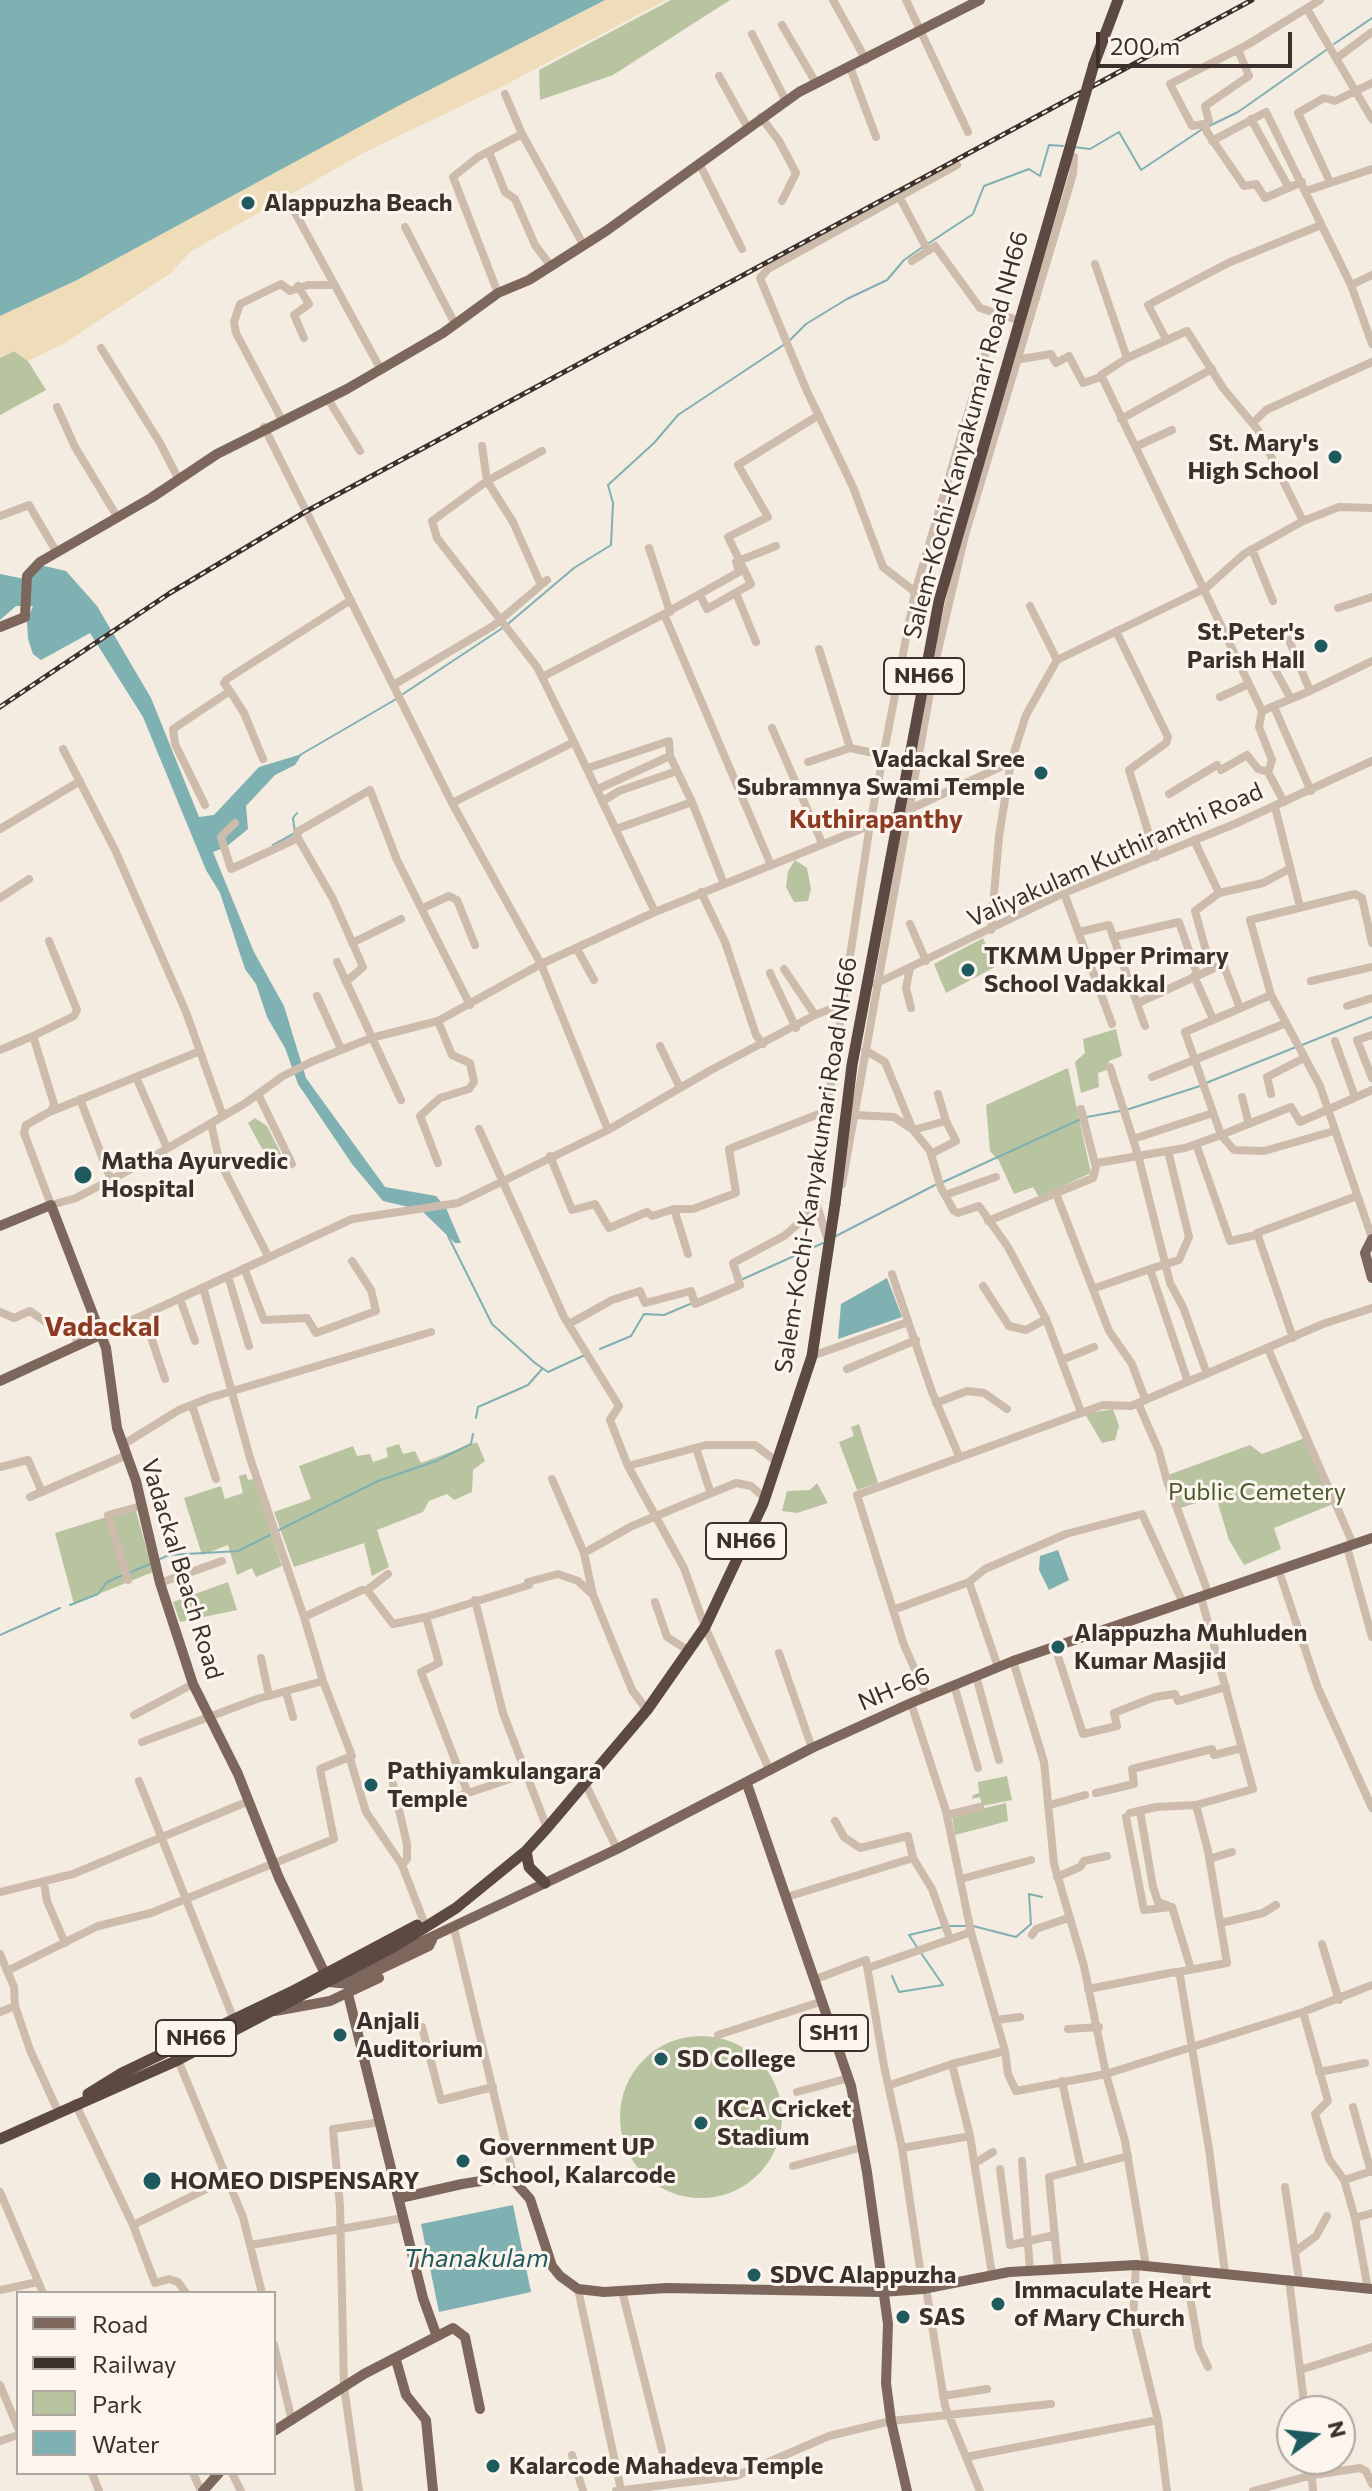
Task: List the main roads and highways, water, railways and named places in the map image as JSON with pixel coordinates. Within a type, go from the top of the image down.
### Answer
[{"type":"highway","name":"Salem-Kochi-Kanyakumari Road NH66","points":[[4,2135],[178,2060],[275,2011],[327,1978],[427,1928],[526,1851],[647,1710],[705,1627],[765,1498],[812,1356],[860,1021],[939,601],[1070,158],[1094,64],[1118,0]]},
{"type":"highway","name":"NH66","points":[[76,2102],[122,2073],[327,1978],[424,1922],[547,1828]]},
{"type":"highway","points":[[526,1851],[529,1867],[545,1883]]},
{"type":"main road","points":[[0,627],[25,617],[27,576],[61,551],[264,427],[328,399],[455,324],[498,293],[606,231],[700,165],[761,117],[816,83],[980,0]]},
{"type":"main road","name":"Vadackal Beach Road","points":[[0,1226],[51,1205],[106,1348],[110,1400],[160,1583],[193,1684],[249,1801],[273,1862],[327,1978]]},
{"type":"main road","points":[[1372,1239],[1365,1253],[1372,1278]]},
{"type":"main road","points":[[0,1381],[100,1335]]},
{"type":"main road","name":"NH-66","points":[[432,1940],[747,1784],[812,1748],[911,1703],[1013,1661],[1372,1538]]},
{"type":"main road","name":"SH11","points":[[747,1784],[849,2078],[863,2147],[888,2324],[886,2383],[891,2421],[907,2491]]},
{"type":"main road","points":[[275,2011],[316,2005],[349,1984],[429,1946],[432,1940]]},
{"type":"main road","points":[[432,1940],[410,1946],[347,1977],[346,1988],[403,2218],[436,2334]]},
{"type":"main road","points":[[327,1978],[346,1988]]},
{"type":"main road","points":[[400,2198],[500,2178],[515,2182],[530,2199],[552,2266],[578,2289],[882,2292],[925,2288],[992,2274],[1141,2265],[1370,2289]]},
{"type":"main road","points":[[276,2430],[344,2387],[422,2347],[436,2334],[457,2328],[465,2337],[480,2409]]},
{"type":"main road","points":[[396,2360],[406,2395],[426,2420],[433,2491]]},
{"type":"main road","points":[[202,2491],[217,2475]]},
{"type":"water","points":[[0,0],[605,0],[400,105],[77,280],[0,316]]},
{"type":"water","points":[[40,565],[66,571],[97,606],[151,698],[199,817],[214,815],[259,767],[302,754],[295,765],[275,775],[246,806],[248,829],[226,847],[213,852],[254,952],[284,1006],[306,1078],[385,1187],[436,1196],[446,1208],[461,1243],[455,1243],[421,1210],[383,1201],[352,1164],[298,1084],[285,1048],[267,1017],[256,984],[245,969],[220,893],[206,870],[143,717],[90,633],[41,660],[33,654],[28,639],[27,622],[33,606],[16,606],[0,620],[0,574],[30,580]]},
{"type":"water","points":[[887,1278],[902,1317],[838,1339],[841,1304]]},
{"type":"water","points":[[1058,1550],[1069,1580],[1049,1590],[1039,1570],[1040,1556]]},
{"type":"water","name":"Thanakulam","points":[[513,2205],[531,2292],[439,2312],[421,2224]]},
{"type":"waterway","points":[[1334,44],[1372,18]]},
{"type":"waterway","points":[[1207,127],[1238,112],[1329,48]]},
{"type":"waterway","points":[[1074,147],[1090,149],[1119,132],[1141,170],[1201,130]]},
{"type":"waterway","points":[[929,243],[973,214],[984,186],[1029,169],[1040,176],[1049,145],[1063,146]]},
{"type":"waterway","points":[[790,340],[806,324],[887,280],[904,260],[924,246]]},
{"type":"waterway","points":[[509,623],[574,568],[611,545],[613,503],[608,485],[654,443],[678,415],[785,344]]},
{"type":"waterway","points":[[403,694],[504,627]]},
{"type":"waterway","points":[[300,755],[398,698]]},
{"type":"waterway","points":[[273,845],[295,833],[293,818],[297,813]]},
{"type":"waterway","points":[[1302,1045],[1372,1017]]},
{"type":"waterway","points":[[1206,1083],[1296,1047]]},
{"type":"waterway","points":[[1126,1110],[1200,1086]]},
{"type":"waterway","points":[[1087,1117],[1120,1111]]},
{"type":"waterway","points":[[941,1183],[1081,1119]]},
{"type":"waterway","points":[[834,1237],[935,1185]]},
{"type":"waterway","points":[[448,1236],[492,1324],[535,1363],[548,1372],[585,1355]]},
{"type":"waterway","points":[[743,1279],[823,1243]]},
{"type":"waterway","points":[[600,1349],[631,1336],[644,1314],[664,1315],[690,1304]]},
{"type":"waterway","points":[[476,1418],[478,1407],[528,1385],[542,1369]]},
{"type":"waterway","points":[[279,1530],[378,1481],[436,1461],[471,1444],[473,1434]]},
{"type":"waterway","points":[[160,1559],[169,1555],[238,1551],[270,1535]]},
{"type":"waterway","points":[[129,1573],[150,1564]]},
{"type":"waterway","points":[[70,1605],[98,1594],[107,1582],[123,1575]]},
{"type":"waterway","points":[[0,1635],[60,1608]]},
{"type":"waterway","points":[[973,1926],[1016,1937],[1031,1924],[1029,1894],[1042,1897]]},
{"type":"waterway","points":[[949,1926],[967,1926]]},
{"type":"waterway","points":[[917,1947],[909,1935],[943,1927]]},
{"type":"waterway","points":[[892,1976],[899,1992],[943,1985],[921,1953]]},
{"type":"railway","points":[[0,707],[170,593],[305,512],[1252,0]]},
{"type":"place","name":"Alappuzha Beach","points":[[248,203]]},
{"type":"place","name":"St. Mary's High School","points":[[1335,457]]},
{"type":"place","name":"St.Peter's Parish Hall","points":[[1321,646]]},
{"type":"place","name":"Vadackal Sree Subramnya Swami Temple","points":[[1041,773]]},
{"type":"place","name":"TKMM Upper Primary School Vadakkal","points":[[968,970]]},
{"type":"place","name":"Matha Ayurvedic Hospital","points":[[83,1175]]},
{"type":"place","name":"Alappuzha Muhluden Kumar Masjid","points":[[1058,1647]]},
{"type":"place","name":"Pathiyamkulangara Temple","points":[[371,1785]]},
{"type":"place","name":"Anjali Auditorium","points":[[340,2035]]},
{"type":"place","name":"SD College","points":[[661,2059]]},
{"type":"place","name":"KCA Cricket Stadium","points":[[701,2123]]},
{"type":"place","name":"Government UP School, Kalarcode","points":[[463,2161]]},
{"type":"place","name":"HOMEO DISPENSARY","points":[[152,2181]]},
{"type":"place","name":"SDVC Alappuzha","points":[[754,2275]]},
{"type":"place","name":"Immaculate Heart of Mary Church","points":[[998,2304]]},
{"type":"place","name":"SAS","points":[[903,2317]]},
{"type":"place","name":"Kalarcode Mahadeva Temple","points":[[493,2466]]},
{"type":"district","name":"Kuthirapanthy","points":[[876,819]]},
{"type":"district","name":"Vadackal","points":[[102,1327]]},
{"type":"park label","name":"Public Cemetery","points":[[1257,1492]]}]
